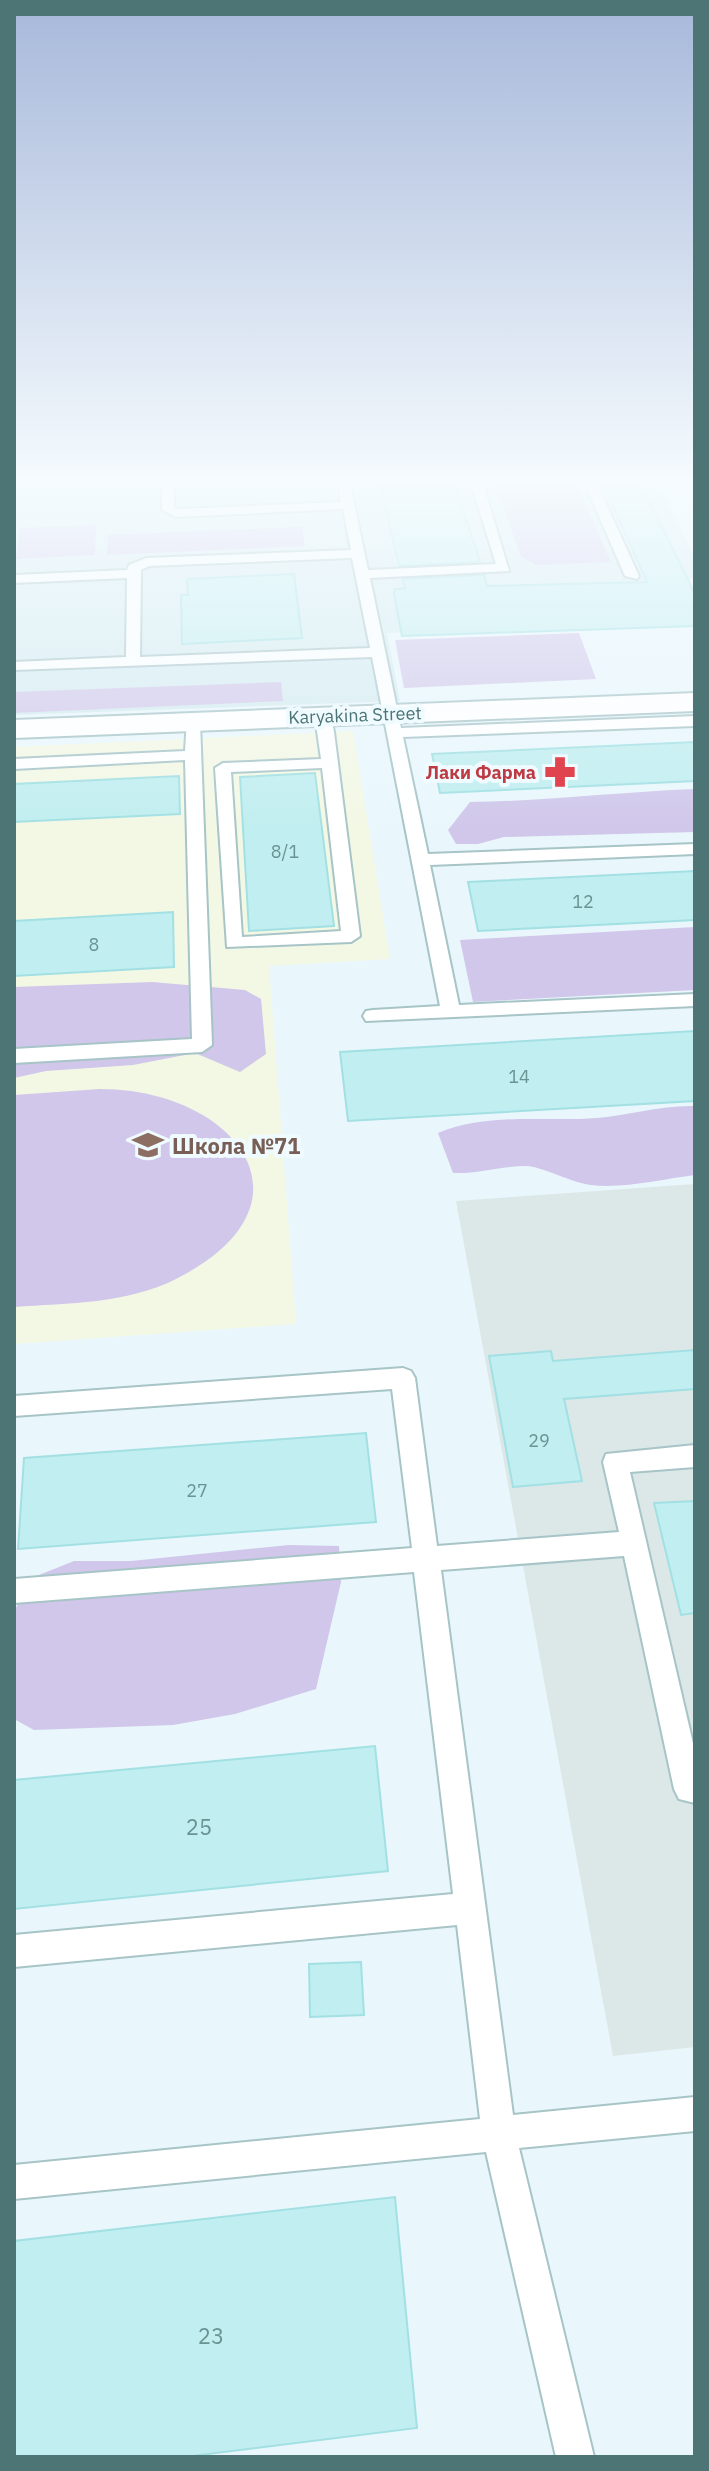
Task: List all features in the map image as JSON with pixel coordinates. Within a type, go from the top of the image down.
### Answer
[{"type":"street","name":"Karyakina Street","points":[[14,729],[323,717],[393,723],[695,702]]},
{"type":"lane","points":[[133,661],[134,599]]},
{"type":"lane","points":[[367,599],[451,1012]]},
{"type":"lane","points":[[14,666],[378,652]]},
{"type":"lane","points":[[323,717],[329,763],[351,936],[233,943],[223,768],[329,763]]},
{"type":"lane","points":[[393,723],[695,721]]},
{"type":"lane","points":[[14,1056],[202,1045],[192,722]]},
{"type":"lane","points":[[14,764],[193,755]]},
{"type":"lane","points":[[420,860],[695,849]]},
{"type":"lane","points":[[373,1016],[695,1000]]},
{"type":"lane","points":[[14,1406],[403,1378],[499,2134],[575,2457]]},
{"type":"lane","points":[[695,1456],[615,1462],[689,1789],[695,1788]]},
{"type":"lane","points":[[14,1591],[634,1543]]},
{"type":"lane","points":[[14,1951],[470,1908]]},
{"type":"lane","points":[[14,2182],[695,2114]]},
{"type":"shaded area","points":[[14,599],[583,599],[592,625],[387,633],[400,701],[14,715]]},
{"type":"shaded area","points":[[579,633],[596,679],[404,688],[395,640]]},
{"type":"shaded area","points":[[281,682],[283,701],[14,713],[14,692]]},
{"type":"shaded area","name":"Школа №71","points":[[353,731],[390,959],[269,966],[296,1324],[14,1344],[14,747]]},
{"type":"shaded area","points":[[695,789],[695,832],[504,837],[478,844],[456,844],[448,830],[470,802]]},
{"type":"shaded area","points":[[695,927],[695,990],[473,1002],[460,940]]},
{"type":"shaded area","points":[[152,982],[245,990],[261,999],[266,1054],[240,1072],[195,1053],[133,1065],[46,1071],[14,1078],[14,987]]},
{"type":"shaded area","points":[[100,1089],[148,1094],[190,1108],[222,1129],[244,1156],[253,1185],[246,1217],[221,1249],[176,1279],[157,1287],[97,1301],[14,1307],[14,1095]]},
{"type":"shaded area","points":[[695,1106],[695,1175],[630,1185],[591,1185],[526,1166],[453,1173],[438,1133],[477,1122],[597,1118]]},
{"type":"shaded area","points":[[695,1184],[695,2047],[613,2056],[456,1201]]},
{"type":"shaded area","points":[[289,1545],[339,1546],[341,1582],[316,1689],[235,1714],[173,1725],[34,1730],[14,1719],[14,1611],[34,1577],[74,1561],[131,1561]]},
{"type":"building","points":[[181,599],[297,599],[302,638],[182,644]]},
{"type":"building","points":[[395,599],[695,599],[695,626],[402,636]]},
{"type":"building","points":[[695,742],[695,781],[440,793],[432,754]]},
{"type":"building","points":[[315,773],[334,926],[249,931],[240,777]]},
{"type":"building","points":[[179,776],[180,814],[14,822],[14,784]]},
{"type":"building","points":[[695,871],[695,920],[478,931],[468,882]]},
{"type":"building","points":[[173,912],[174,967],[14,976],[14,921]]},
{"type":"building","points":[[695,1031],[695,1101],[348,1121],[340,1052]]},
{"type":"building","points":[[695,1350],[695,1389],[564,1399],[582,1481],[513,1487],[489,1356],[551,1351],[553,1361]]},
{"type":"building","points":[[366,1433],[376,1522],[18,1549],[24,1458]]},
{"type":"building","points":[[695,1501],[695,1613],[681,1615],[654,1503]]},
{"type":"building","points":[[375,1746],[388,1871],[14,1909],[14,1780]]},
{"type":"building","points":[[361,1962],[364,2015],[310,2017],[309,1964]]},
{"type":"building","points":[[395,2197],[417,2428],[184,2457],[14,2457],[14,2241]]},
{"type":"place","name":"Лаки Фарма","points":[[560,772]]},
{"type":"place","name":"Школа №71","points":[[148,1145]]}]
